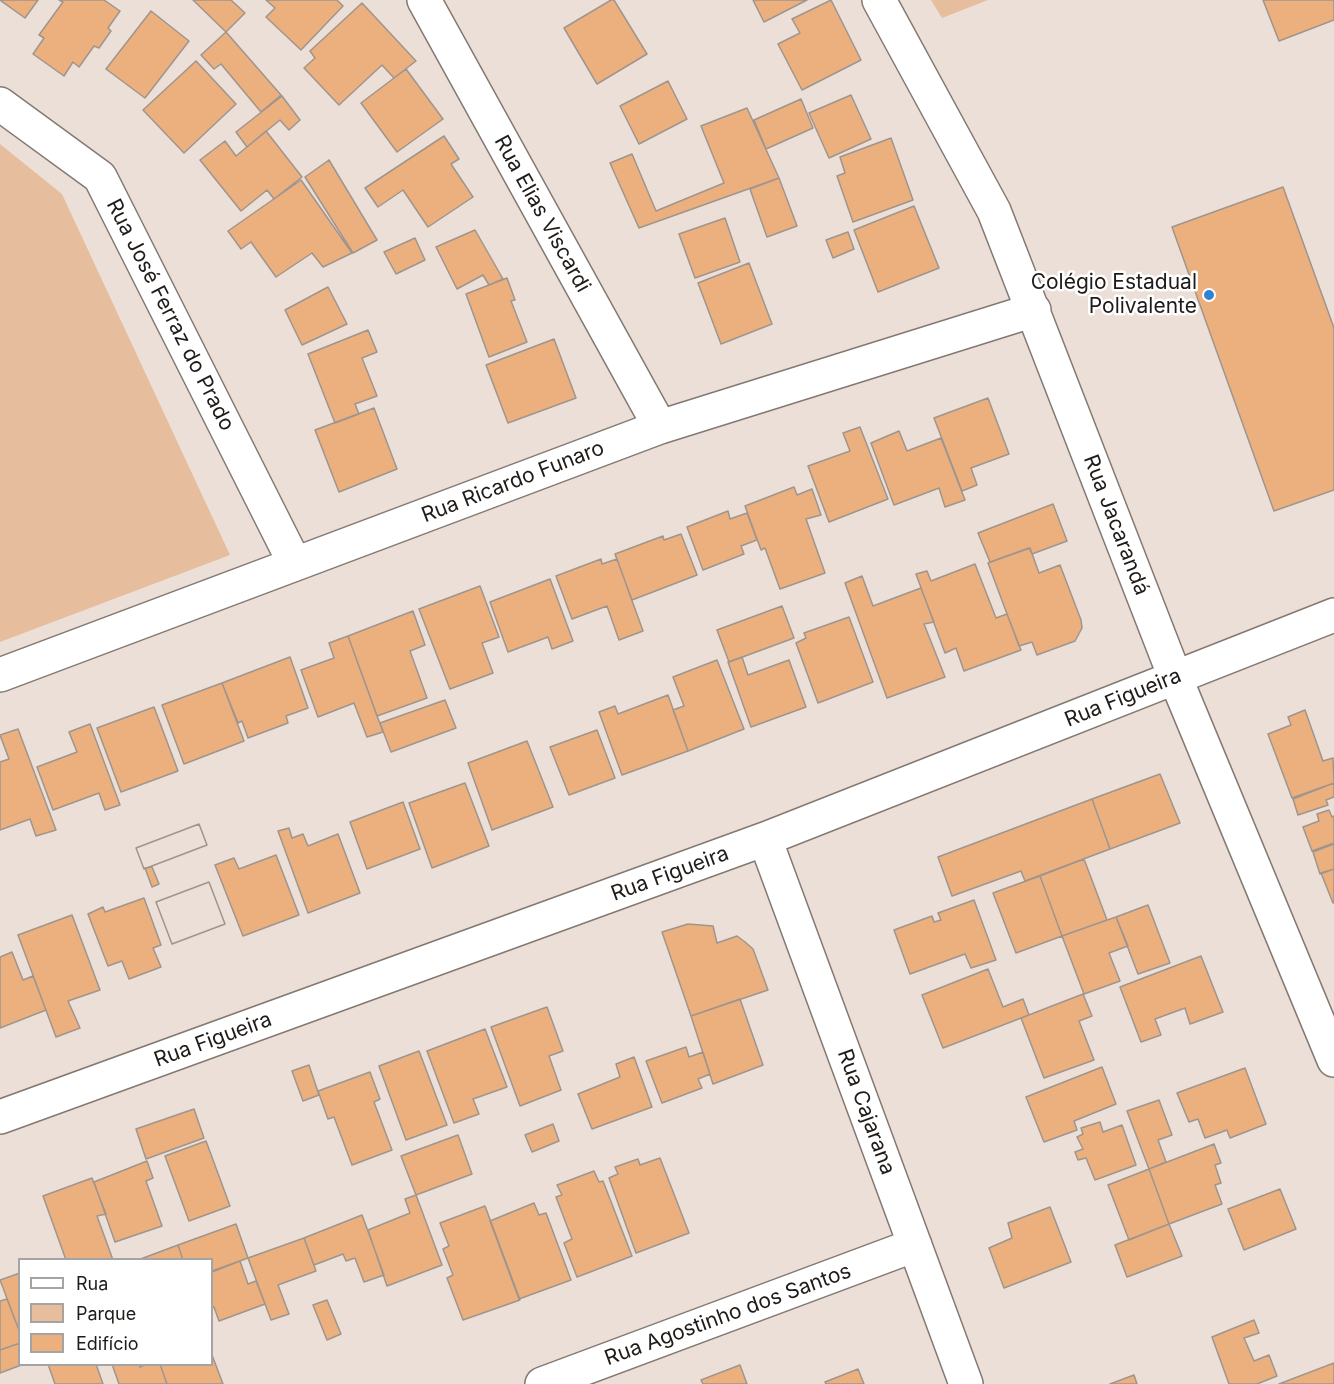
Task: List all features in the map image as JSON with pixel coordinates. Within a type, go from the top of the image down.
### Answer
[{"type":"street","name":"Rua Elias Viscardi","points":[[424,0],[660,427]]},
{"type":"street","name":"Rua Jacarandá","points":[[879,0],[994,211],[1175,677],[1331,1045]]},
{"type":"street","name":"Rua José Ferraz do Prado","points":[[0,104],[100,177],[295,564]]},
{"type":"street","name":"Rua Ricardo Funaro","points":[[0,675],[660,427],[1034,310]]},
{"type":"street","name":"Rua Figueira","points":[[0,1117],[765,839],[1334,615]]},
{"type":"street","name":"Rua Cajarana","points":[[765,839],[966,1384]]},
{"type":"street","name":"Rua Agostinho dos Santos","points":[[542,1384],[915,1245]]},
{"type":"green space","points":[[931,0],[988,0],[942,18]]},
{"type":"green space","points":[[0,144],[62,194],[230,555],[0,642]]},
{"type":"building","points":[[0,0],[38,0],[25,18]]},
{"type":"building","points":[[59,0],[104,0],[120,11],[108,28],[111,31],[99,48],[94,46],[79,67],[73,62],[64,76],[33,54],[44,38],[39,35],[63,2]]},
{"type":"building","points":[[193,0],[231,0],[245,13],[226,32]]},
{"type":"building","points":[[266,0],[337,0],[343,6],[301,50],[266,17],[275,8]]},
{"type":"building","points":[[614,0],[647,54],[597,84],[564,28]]},
{"type":"building","points":[[753,0],[807,0],[764,22]]},
{"type":"building","points":[[831,0],[861,60],[802,90],[778,44],[800,33],[792,19]]},
{"type":"building","points":[[1263,0],[1334,0],[1334,20],[1279,41]]},
{"type":"building","points":[[362,3],[416,61],[394,78],[382,65],[339,105],[304,68],[315,58],[310,51]]},
{"type":"building","points":[[151,11],[189,41],[145,98],[106,69]]},
{"type":"building","points":[[226,32],[281,95],[261,112],[221,64],[214,69],[201,55]]},
{"type":"building","points":[[196,61],[236,104],[184,153],[143,110]]},
{"type":"building","points":[[406,69],[443,119],[397,152],[361,103]]},
{"type":"building","points":[[668,81],[687,119],[639,144],[620,106]]},
{"type":"building","points":[[851,95],[871,139],[829,158],[809,113]]},
{"type":"building","points":[[282,96],[300,120],[289,130],[280,120],[247,147],[236,132]]},
{"type":"building","points":[[801,99],[813,128],[766,149],[754,120]]},
{"type":"building","points":[[747,108],[779,178],[639,228],[610,163],[632,154],[656,211],[724,183],[701,126]]},
{"type":"building","points":[[266,131],[302,177],[274,199],[267,190],[241,211],[200,160],[225,141],[236,156]]},
{"type":"building","points":[[444,136],[459,159],[451,164],[473,197],[428,227],[403,190],[378,207],[365,188]]},
{"type":"building","points":[[891,138],[913,200],[853,222],[837,176],[845,173],[840,157]]},
{"type":"building","points":[[329,160],[377,240],[353,253],[305,177]]},
{"type":"building","points":[[779,178],[797,226],[767,237],[750,189]]},
{"type":"building","points":[[301,180],[352,253],[323,267],[312,253],[276,277],[251,242],[241,249],[228,231]]},
{"type":"building","points":[[1283,187],[1334,328],[1334,490],[1274,511],[1172,227]]},
{"type":"building","points":[[914,206],[939,268],[878,292],[854,230]]},
{"type":"building","points":[[725,218],[740,262],[695,278],[679,234]]},
{"type":"building","points":[[475,230],[503,279],[489,285],[483,275],[457,289],[436,247]]},
{"type":"building","points":[[848,232],[854,249],[833,258],[826,240]]},
{"type":"building","points":[[415,238],[425,260],[396,274],[384,252]]},
{"type":"building","points":[[749,263],[772,324],[721,344],[698,283]]},
{"type":"building","points":[[507,278],[515,300],[511,301],[527,342],[489,357],[466,294]]},
{"type":"building","points":[[328,287],[347,324],[302,345],[285,310]]},
{"type":"building","points":[[368,330],[377,352],[362,358],[377,396],[355,404],[359,414],[335,423],[308,354]]},
{"type":"building","points":[[554,339],[576,398],[508,423],[486,365]]},
{"type":"building","points":[[988,398],[1009,454],[971,468],[977,485],[962,491],[934,418]]},
{"type":"building","points":[[374,408],[397,469],[339,492],[315,430]]},
{"type":"building","points":[[860,427],[888,499],[829,522],[808,466],[850,451],[843,433]]},
{"type":"building","points":[[899,431],[907,451],[941,438],[965,500],[945,507],[939,488],[894,505],[871,443]]},
{"type":"building","points":[[794,487],[797,495],[812,489],[821,515],[806,519],[825,573],[780,589],[765,548],[761,550],[745,506]]},
{"type":"building","points":[[1053,504],[1067,541],[1032,554],[1029,548],[990,562],[978,533]]},
{"type":"building","points":[[728,511],[730,519],[747,513],[757,540],[741,546],[744,554],[703,570],[687,527]]},
{"type":"building","points":[[681,534],[697,575],[632,600],[615,554],[663,536],[664,540]]},
{"type":"building","points":[[1030,548],[1039,573],[1060,565],[1082,628],[1075,641],[1037,655],[1032,642],[1019,646],[988,563]]},
{"type":"building","points":[[601,559],[602,564],[617,559],[643,631],[619,640],[607,606],[572,619],[556,576]]},
{"type":"building","points":[[975,564],[996,618],[1007,614],[1021,650],[964,671],[956,648],[945,653],[916,574],[927,571],[931,581]]},
{"type":"building","points":[[862,576],[873,606],[921,588],[934,622],[924,624],[945,677],[887,698],[845,583]]},
{"type":"building","points":[[550,579],[573,641],[552,649],[548,637],[508,652],[490,602]]},
{"type":"building","points":[[480,586],[499,637],[482,643],[493,673],[450,689],[419,609]]},
{"type":"building","points":[[782,606],[794,638],[729,662],[717,630]]},
{"type":"building","points":[[413,611],[425,645],[410,651],[427,698],[377,716],[348,636]]},
{"type":"building","points":[[849,617],[873,682],[818,703],[796,643],[806,638],[804,633]]},
{"type":"building","points":[[348,636],[383,732],[367,737],[354,703],[318,717],[301,670],[334,658],[329,643]]},
{"type":"building","points":[[290,657],[308,708],[286,716],[288,723],[248,738],[242,721],[238,723],[222,683]]},
{"type":"building","points":[[742,657],[748,675],[789,660],[806,707],[751,727],[728,662]]},
{"type":"building","points":[[717,660],[744,729],[688,751],[673,710],[684,706],[673,677]]},
{"type":"building","points":[[222,683],[244,741],[184,764],[162,705]]},
{"type":"building","points":[[668,695],[688,751],[622,775],[599,712],[615,706],[618,714]]},
{"type":"building","points":[[445,700],[456,728],[391,752],[380,723]]},
{"type":"building","points":[[154,707],[178,771],[121,792],[97,728]]},
{"type":"building","points":[[1305,710],[1323,761],[1333,758],[1334,783],[1292,798],[1268,734],[1291,725],[1288,717]]},
{"type":"building","points":[[90,724],[120,805],[105,810],[99,793],[53,810],[37,767],[77,752],[69,732]]},
{"type":"building","points":[[18,729],[56,830],[36,836],[30,819],[0,830],[0,762],[9,759],[0,735]]},
{"type":"building","points":[[597,730],[615,778],[569,795],[550,747]]},
{"type":"building","points":[[527,741],[553,807],[492,830],[468,763]]},
{"type":"building","points":[[1160,774],[1180,823],[1110,849],[1092,799]]},
{"type":"building","points":[[465,783],[489,846],[432,868],[409,803]]},
{"type":"building","points":[[1334,783],[1334,797],[1326,800],[1328,805],[1298,815],[1293,799]]},
{"type":"building","points":[[1092,799],[1110,849],[1025,881],[1021,871],[952,896],[938,857]]},
{"type":"building","points":[[403,802],[420,849],[367,869],[350,822]]},
{"type":"building","points":[[1329,810],[1332,817],[1334,816],[1334,843],[1312,851],[1303,827],[1319,821],[1317,814]]},
{"type":"building","points":[[199,824],[207,845],[144,869],[136,848]]},
{"type":"building","points":[[199,824],[207,845],[144,869],[136,848]]},
{"type":"building","points":[[289,828],[292,838],[303,834],[308,846],[338,834],[360,893],[308,913],[278,831]]},
{"type":"building","points":[[1334,844],[1334,869],[1320,874],[1313,852]]},
{"type":"building","points":[[276,855],[299,915],[243,936],[215,865],[234,858],[239,869]]},
{"type":"building","points":[[1084,859],[1107,920],[1062,936],[1040,876]]},
{"type":"building","points":[[152,867],[159,884],[152,887],[145,868]]},
{"type":"building","points":[[1334,869],[1334,903],[1333,903],[1321,873]]},
{"type":"building","points":[[1040,876],[1062,936],[1016,953],[993,893]]},
{"type":"building","points":[[209,882],[225,924],[172,944],[156,902]]},
{"type":"building","points":[[209,882],[225,924],[172,944],[156,902]]},
{"type":"building","points":[[144,898],[161,945],[153,948],[161,967],[129,979],[122,961],[108,966],[88,914],[103,907],[105,912]]},
{"type":"building","points":[[974,900],[996,960],[971,968],[965,954],[910,974],[894,930],[932,916],[934,922],[941,920],[938,913]]},
{"type":"building","points":[[1148,905],[1170,963],[1138,974],[1116,917]]},
{"type":"building","points":[[72,915],[100,990],[68,1001],[80,1028],[56,1037],[18,935]]},
{"type":"building","points":[[1116,917],[1128,946],[1109,953],[1120,981],[1084,994],[1062,936]]},
{"type":"building","points":[[688,924],[713,926],[717,943],[737,936],[745,942],[753,949],[768,990],[691,1016],[662,932]]},
{"type":"building","points":[[12,952],[23,980],[33,976],[46,1010],[0,1028],[0,957]]},
{"type":"building","points":[[1201,956],[1223,1012],[1190,1024],[1185,1008],[1155,1019],[1161,1035],[1141,1042],[1120,987]]},
{"type":"building","points":[[988,969],[1003,1007],[1023,999],[1029,1015],[943,1048],[922,995]]},
{"type":"building","points":[[1083,994],[1092,1016],[1079,1021],[1094,1060],[1044,1078],[1021,1018]]},
{"type":"building","points":[[740,999],[763,1065],[713,1084],[691,1016]]},
{"type":"building","points":[[547,1007],[563,1051],[549,1056],[561,1090],[520,1106],[491,1027]]},
{"type":"building","points":[[485,1029],[507,1087],[473,1099],[479,1114],[454,1123],[427,1051]]},
{"type":"building","points":[[686,1047],[689,1057],[703,1052],[710,1074],[698,1079],[702,1088],[662,1103],[646,1061]]},
{"type":"building","points":[[419,1051],[447,1125],[406,1140],[379,1066]]},
{"type":"building","points":[[634,1057],[652,1107],[592,1129],[578,1094],[620,1077],[616,1064]]},
{"type":"building","points":[[309,1065],[319,1095],[303,1101],[292,1071]]},
{"type":"building","points":[[1102,1067],[1116,1104],[1074,1121],[1077,1130],[1044,1142],[1026,1097]]},
{"type":"building","points":[[1245,1068],[1266,1124],[1230,1138],[1227,1130],[1205,1138],[1198,1119],[1189,1122],[1177,1093]]},
{"type":"building","points":[[370,1072],[380,1099],[374,1102],[392,1150],[352,1165],[334,1117],[328,1119],[318,1091]]},
{"type":"building","points":[[1159,1100],[1172,1135],[1158,1140],[1166,1162],[1149,1169],[1127,1111]]},
{"type":"building","points":[[194,1109],[204,1138],[146,1159],[136,1129]]},
{"type":"building","points":[[1100,1122],[1103,1132],[1122,1125],[1136,1165],[1095,1180],[1086,1158],[1078,1160],[1075,1152],[1083,1149],[1077,1137],[1083,1134],[1081,1128]]},
{"type":"building","points":[[553,1124],[559,1141],[532,1152],[525,1135]]},
{"type":"building","points":[[458,1135],[472,1174],[416,1195],[401,1156]]},
{"type":"building","points":[[206,1141],[230,1206],[189,1221],[165,1156]]},
{"type":"building","points":[[1214,1144],[1221,1163],[1215,1165],[1221,1183],[1215,1185],[1222,1204],[1169,1224],[1149,1169]]},
{"type":"building","points":[[660,1158],[689,1233],[636,1253],[609,1178],[618,1174],[615,1167],[638,1159],[640,1165]]},
{"type":"building","points":[[147,1161],[153,1178],[146,1181],[162,1226],[115,1242],[94,1182]]},
{"type":"building","points":[[1149,1169],[1169,1224],[1129,1240],[1108,1185]]},
{"type":"building","points":[[594,1171],[599,1182],[603,1181],[632,1256],[577,1277],[564,1243],[572,1239],[556,1197],[562,1195],[557,1185]]},
{"type":"building","points":[[92,1178],[106,1214],[97,1216],[112,1258],[65,1258],[43,1196]]},
{"type":"building","points":[[1280,1189],[1296,1229],[1244,1250],[1228,1209]]},
{"type":"building","points":[[416,1195],[442,1265],[387,1286],[368,1230],[410,1213],[405,1199]]},
{"type":"building","points":[[534,1203],[539,1215],[546,1213],[571,1280],[519,1299],[490,1221]]},
{"type":"building","points":[[485,1206],[520,1300],[463,1320],[447,1278],[453,1275],[443,1249],[449,1246],[440,1223]]},
{"type":"building","points":[[1050,1207],[1071,1262],[1004,1288],[989,1248],[1012,1238],[1008,1223]]},
{"type":"building","points":[[362,1215],[384,1275],[364,1282],[355,1258],[346,1261],[343,1254],[314,1265],[304,1238]]},
{"type":"building","points":[[236,1224],[248,1258],[213,1271],[213,1258],[182,1258],[178,1245]]},
{"type":"building","points":[[1169,1224],[1182,1256],[1127,1277],[1115,1245]]},
{"type":"building","points":[[304,1238],[316,1271],[278,1285],[289,1314],[271,1320],[248,1258]]},
{"type":"building","points":[[178,1245],[182,1258],[143,1258]]},
{"type":"building","points":[[240,1261],[248,1284],[256,1281],[265,1304],[219,1321],[213,1308],[213,1272]]},
{"type":"building","points":[[18,1274],[18,1328],[0,1280]]},
{"type":"building","points":[[7,1299],[18,1328],[18,1344],[0,1350],[0,1301]]},
{"type":"building","points":[[327,1300],[341,1334],[327,1340],[313,1305]]},
{"type":"building","points":[[1254,1320],[1259,1333],[1244,1338],[1254,1361],[1269,1355],[1277,1376],[1257,1384],[1229,1384],[1212,1337]]},
{"type":"building","points":[[18,1344],[19,1366],[0,1373],[0,1350]]},
{"type":"building","points":[[213,1358],[223,1384],[167,1384],[161,1366],[213,1366]]},
{"type":"building","points":[[1334,1363],[1334,1384],[1279,1384]]},
{"type":"building","points":[[740,1365],[747,1384],[703,1384],[701,1380]]},
{"type":"building","points":[[49,1366],[97,1366],[103,1384],[55,1384]]},
{"type":"building","points":[[113,1366],[161,1366],[167,1384],[119,1384]]},
{"type":"building","points":[[858,1369],[864,1384],[826,1384],[825,1382]]},
{"type":"building","points":[[1134,1375],[1137,1384],[1110,1384]]},
{"type":"place","name":"Colégio Estadual Polivalente","points":[[1209,295]]}]
